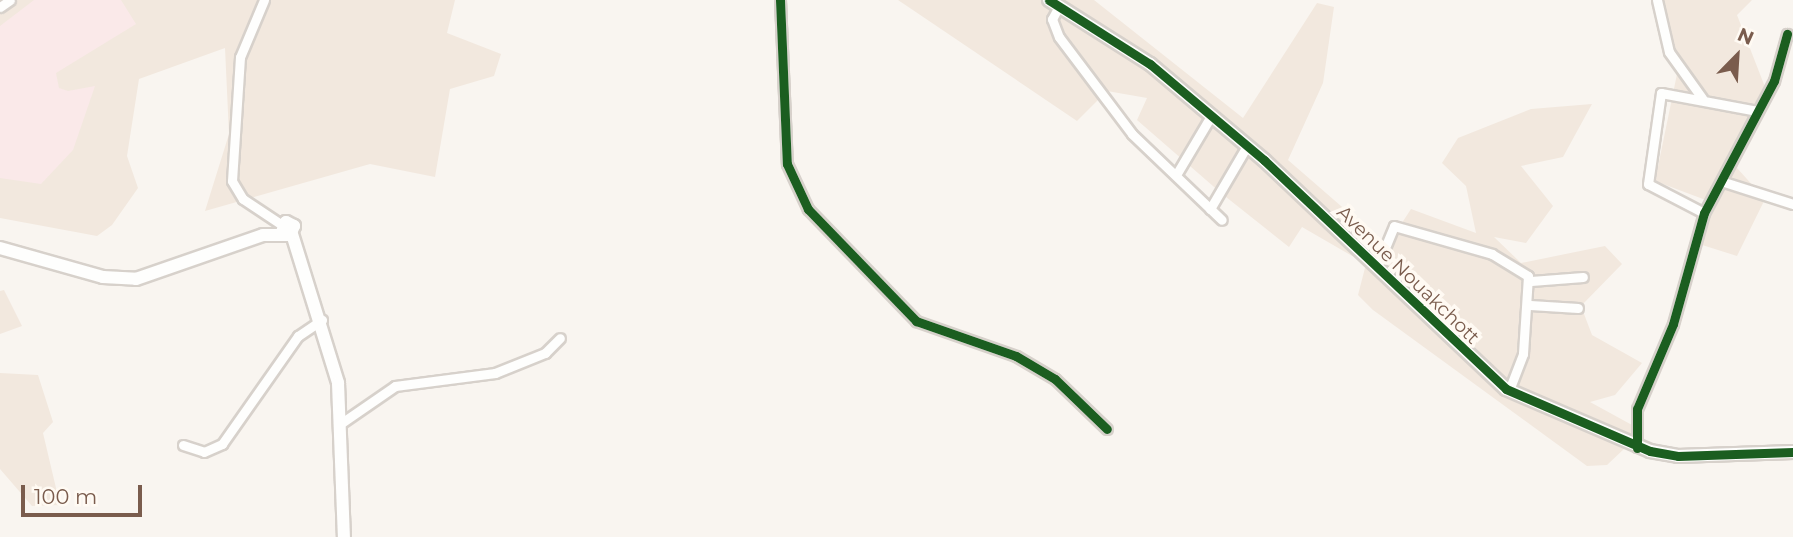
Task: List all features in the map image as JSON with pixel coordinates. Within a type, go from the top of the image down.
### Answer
[{"type":"street","points":[[0,6],[10,0]]},
{"type":"street","points":[[264,0],[240,57],[232,181],[237,194],[285,230],[322,320],[340,424],[344,537]]},
{"type":"street","points":[[780,0],[787,164],[808,209],[916,321],[1016,356],[1055,379],[1107,429]]},
{"type":"street","points":[[1657,0],[1669,52],[1702,98]]},
{"type":"street","points":[[1053,2],[1052,19],[1059,37],[1132,134],[1222,220]]},
{"type":"street","name":"Avenue Nouakchott","points":[[1053,2],[1150,64],[1247,146],[1509,390],[1637,448],[1678,456],[1793,452]]},
{"type":"street","points":[[1637,448],[1637,409],[1673,324],[1704,213],[1724,182],[1757,111],[1787,33]]},
{"type":"street","points":[[1704,213],[1656,193],[1648,179],[1661,93],[1702,98],[1757,111]]},
{"type":"street","points":[[1177,175],[1211,116]]},
{"type":"street","points":[[1210,209],[1247,146]]},
{"type":"street","points":[[1724,182],[1793,204]]},
{"type":"street","points":[[1377,268],[1396,226],[1498,256],[1531,281],[1583,277]]},
{"type":"street","points":[[0,248],[126,279],[285,230]]},
{"type":"street","points":[[1509,390],[1524,354],[1531,305],[1531,281]]},
{"type":"street","points":[[1531,305],[1578,308]]},
{"type":"street","points":[[183,445],[204,453],[222,444],[298,336],[322,320]]},
{"type":"street","points":[[340,424],[396,386],[495,373],[545,353],[560,338]]},
{"type":"shaded area","points":[[0,0],[455,0],[447,33],[501,54],[494,76],[450,89],[435,177],[370,164],[205,211],[229,134],[225,48],[139,79],[127,156],[138,188],[112,225],[97,236],[0,218]]},
{"type":"shaded area","points":[[34,0],[121,0],[136,24],[56,73],[59,88],[68,91],[95,86],[73,150],[41,184],[0,178],[0,26]]},
{"type":"shaded area","points":[[898,0],[1094,0],[1243,118],[1317,3],[1334,7],[1323,83],[1288,160],[1387,246],[1411,209],[1476,233],[1466,186],[1442,163],[1458,138],[1531,109],[1592,104],[1563,157],[1521,166],[1553,206],[1526,243],[1494,237],[1521,263],[1605,246],[1622,264],[1581,306],[1592,335],[1642,363],[1615,395],[1590,402],[1643,431],[1607,465],[1587,466],[1373,310],[1358,295],[1366,264],[1302,227],[1289,247],[1221,193],[1137,120],[1147,98],[1107,91],[1077,121]]},
{"type":"shaded area","points":[[1658,0],[1752,0],[1737,15],[1765,87],[1737,168],[1765,199],[1737,256],[1699,244],[1711,202],[1655,181],[1677,74]]},
{"type":"shaded area","points":[[4,290],[22,326],[0,334],[0,291]]},
{"type":"shaded area","points":[[0,373],[38,375],[53,422],[43,433],[60,505],[32,506],[0,469]]},
{"type":"cycle path","points":[[780,0],[787,164],[808,209],[916,321],[1016,356],[1055,379],[1107,429]]},
{"type":"cycle path","points":[[1049,0],[1150,64],[1264,160],[1506,389],[1650,451],[1678,456],[1793,452]]},
{"type":"cycle path","points":[[1637,448],[1637,409],[1673,324],[1704,213],[1774,81],[1787,34]]}]
